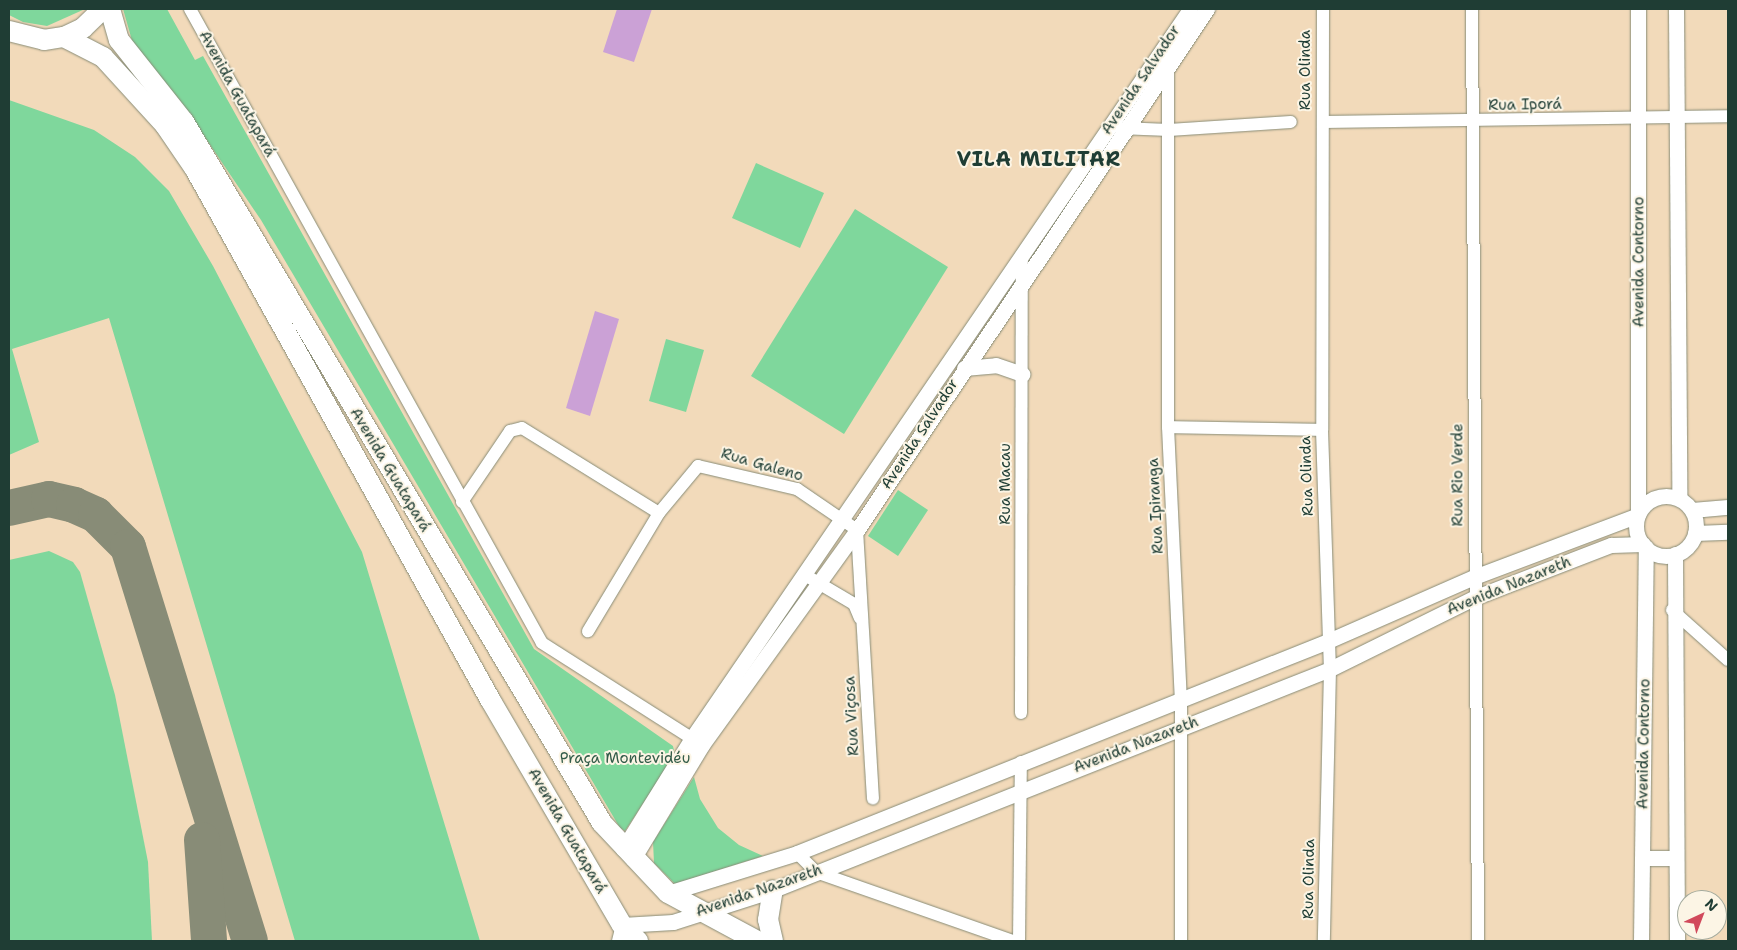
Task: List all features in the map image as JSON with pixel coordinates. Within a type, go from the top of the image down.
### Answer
[{"type":"highway","points":[[9,31],[44,40],[64,37],[84,28],[103,9]]},
{"type":"highway","name":"Avenida Guatapará","points":[[110,9],[119,40],[184,122],[602,823],[628,854],[668,893],[696,912],[757,941]]},
{"type":"highway","name":"Avenida Guatapará","points":[[64,37],[104,57],[165,125],[195,169],[620,933],[638,941]]},
{"type":"highway","points":[[490,701],[520,687]]},
{"type":"highway","points":[[773,890],[768,920],[773,941]]},
{"type":"street","name":"Avenida Guatapará","points":[[190,9],[462,502],[542,643],[697,742]]},
{"type":"street","name":"Avenida Salvador","points":[[697,742],[819,585],[857,530],[1023,279],[1190,9]]},
{"type":"street","name":"Avenida Salvador","points":[[628,854],[697,742],[840,520],[1022,255],[1118,127],[1168,69],[1207,9]]},
{"type":"street","name":"Rua Olinda","points":[[1323,9],[1322,430],[1330,669],[1324,941]]},
{"type":"street","name":"Rua Rio Verde","points":[[1472,9],[1474,577],[1476,597],[1478,941]]},
{"type":"street","name":"Avenida Contorno","points":[[1638,9],[1638,515]]},
{"type":"street","points":[[1676,9],[1675,116],[1679,498]]},
{"type":"street","name":"Rua Ipiranga","points":[[1168,69],[1168,427],[1181,727],[1181,941]]},
{"type":"street","name":"Rua Iporá","points":[[1323,122],[1472,122],[1728,116]]},
{"type":"street","points":[[1118,127],[1169,130],[1291,122]]},
{"type":"street","name":"Rua Macau","points":[[1021,713],[1022,255]]},
{"type":"street","points":[[964,368],[996,366],[1022,374]]},
{"type":"street","points":[[1168,427],[1322,430]]},
{"type":"street","points":[[462,502],[510,431],[522,428],[659,513],[588,631]]},
{"type":"street","name":"Rua Galeno","points":[[659,513],[698,466],[797,489],[840,520]]},
{"type":"street","points":[[1655,498],[1679,498],[1692,510],[1695,533],[1688,546],[1675,554],[1662,555],[1644,546],[1637,530],[1638,515],[1655,498]]},
{"type":"street","points":[[1692,510],[1728,507]]},
{"type":"street","name":"Avenida Nazareth","points":[[668,893],[796,853],[1021,762],[1328,642],[1474,577],[1638,515]]},
{"type":"street","points":[[840,520],[857,530]]},
{"type":"street","name":"Rua Viçosa","points":[[857,530],[873,800]]},
{"type":"street","points":[[1695,533],[1728,532]]},
{"type":"street","name":"Avenida Nazareth","points":[[620,933],[673,922],[696,912],[773,890],[1330,669],[1476,597],[1612,545],[1644,546]]},
{"type":"street","name":"Avenida Contorno","points":[[1642,941],[1644,546]]},
{"type":"street","name":"Avenida Contorno","points":[[1675,554],[1672,610],[1677,941]]},
{"type":"street","name":"Rua Viçosa","points":[[805,575],[854,604],[864,630]]},
{"type":"street","points":[[1672,610],[1728,660]]},
{"type":"street","points":[[1019,941],[1021,762]]},
{"type":"street","points":[[875,821],[879,848]]},
{"type":"street","points":[[796,853],[816,872],[1013,941]]},
{"type":"street","points":[[1643,858],[1676,858]]},
{"type":"green space","points":[[9,9],[85,9],[47,26],[23,22],[9,15]]},
{"type":"green space","name":"Praça Montevidéu","points":[[123,9],[167,9],[195,60],[203,56],[534,649],[673,746],[675,755],[625,831],[620,828],[261,220],[181,102],[133,44]]},
{"type":"green space","points":[[9,100],[94,130],[135,157],[169,191],[213,266],[362,552],[480,941],[295,941],[109,318],[12,349],[39,442],[9,455]]},
{"type":"green space","points":[[756,163],[824,193],[800,248],[732,218]]},
{"type":"green space","points":[[855,209],[948,267],[844,434],[751,376]]},
{"type":"green space","points":[[666,339],[704,350],[686,412],[649,401]]},
{"type":"green space","points":[[898,490],[928,510],[898,556],[868,536]]},
{"type":"green space","points":[[49,551],[73,562],[80,572],[115,695],[148,862],[152,941],[9,941],[9,560]]},
{"type":"green space","points":[[694,777],[700,799],[718,828],[739,845],[763,856],[675,884],[654,863],[653,842]]},
{"type":"building","points":[[617,9],[652,9],[634,62],[603,52]]},
{"type":"building","points":[[595,311],[619,319],[590,416],[566,408]]},
{"type":"taxiway","points":[[9,508],[49,499],[74,505],[96,515],[128,547],[250,941]]},
{"type":"taxiway","points":[[202,840],[209,941]]},
{"type":"district","name":"VILA MILITAR","points":[[1039,159]]}]
